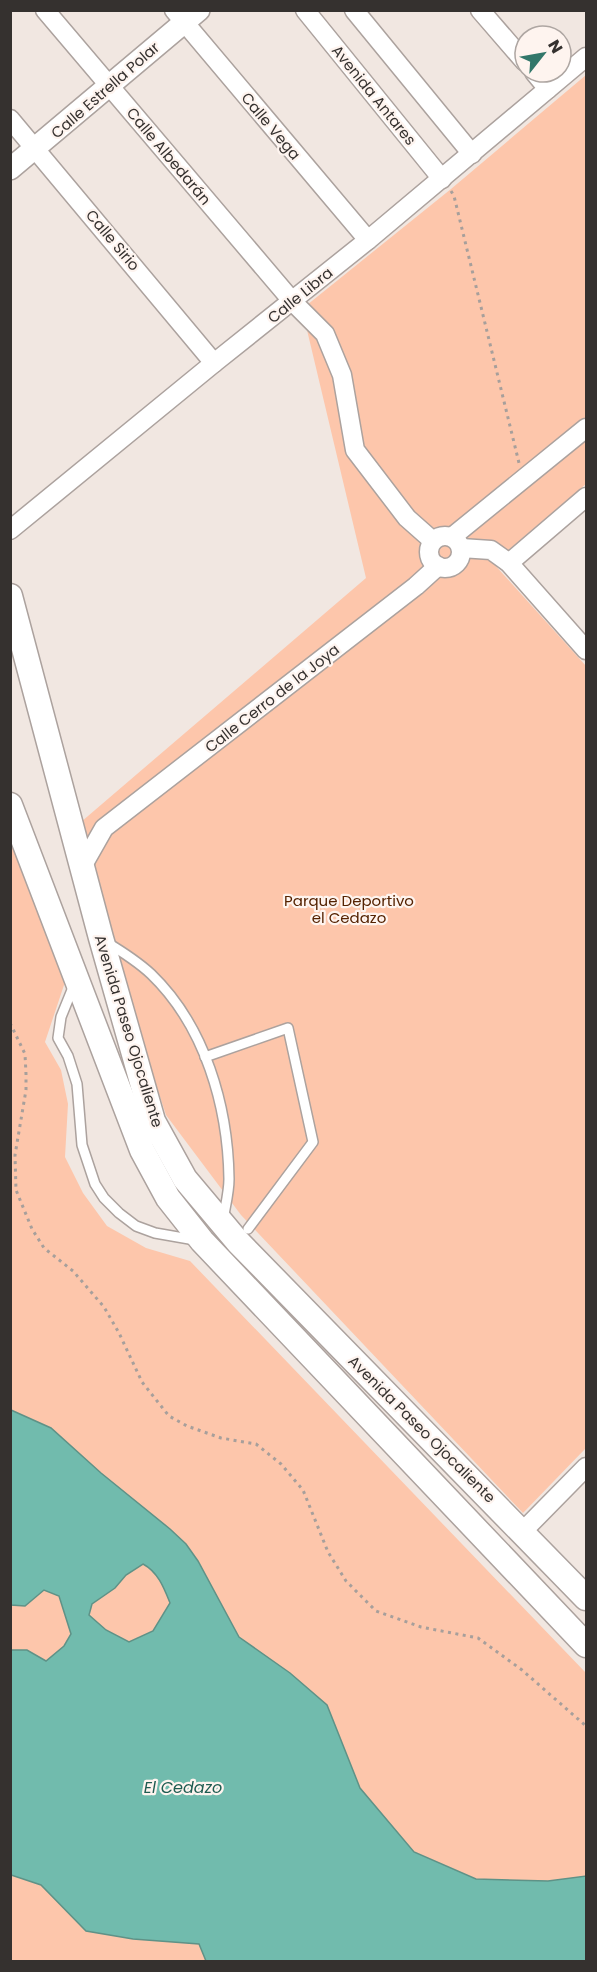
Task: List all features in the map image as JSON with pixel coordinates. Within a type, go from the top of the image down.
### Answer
[{"type":"main road","name":"Avenida Paseo Ojocaliente","points":[[11,597],[101,938],[153,1121],[185,1179],[222,1226],[586,1598]]},
{"type":"main road","name":"Avenida Paseo Ojocaliente","points":[[10,805],[141,1150],[168,1198],[202,1241],[586,1645]]},
{"type":"street","name":"Calle Albedarán","points":[[45,10],[293,302],[325,334],[342,375],[355,450],[407,518],[433,542]]},
{"type":"street","name":"Avenida Antares","points":[[305,10],[442,179]]},
{"type":"street","points":[[354,10],[472,154]]},
{"type":"street","points":[[480,10],[513,48]]},
{"type":"street","name":"Calle Estrella Polar","points":[[10,169],[36,149],[186,14]]},
{"type":"street","name":"Calle Vega","points":[[186,14],[368,240]]},
{"type":"street","name":"Calle Libra","points":[[10,530],[214,363],[293,302],[586,57]]},
{"type":"street","points":[[545,84],[549,89]]},
{"type":"street","name":"Calle Sirio","points":[[10,119],[214,363]]},
{"type":"street","points":[[457,543],[523,480],[586,428]]},
{"type":"street","points":[[509,562],[584,503]]},
{"type":"street","points":[[457,543],[461,555],[458,562],[445,568],[432,562],[429,548],[438,537],[445,535],[457,543],[491,550],[509,562],[586,650]]},
{"type":"street","name":"Calle Cerro de la Joya","points":[[104,828],[417,586],[438,566]]},
{"type":"street","points":[[71,825],[104,828],[83,865]]},
{"type":"street","points":[[523,1532],[586,1467]]},
{"type":"lane","points":[[101,938],[151,974],[189,1024],[206,1057],[217,1091],[226,1144],[229,1182],[222,1226]]},
{"type":"lane","points":[[76,980],[61,1017],[58,1038],[68,1056],[77,1084],[82,1145],[94,1184],[119,1214],[136,1226],[155,1233],[202,1241]]},
{"type":"lane","points":[[206,1057],[288,1028],[313,1142],[248,1228]]},
{"type":"path","points":[[442,179],[454,196],[523,480]]},
{"type":"path","points":[[10,1023],[25,1054],[26,1074],[26,1090],[15,1155],[16,1190],[32,1229],[44,1248],[73,1271],[104,1307],[142,1382],[169,1416],[187,1426],[221,1438],[256,1444],[281,1464],[303,1490],[328,1552],[346,1581],[376,1611],[421,1627],[478,1638],[522,1670],[586,1726]]},
{"type":"green space","name":"Parque Deportivo el Cedazo","points":[[586,75],[586,484],[493,563],[586,666],[586,1448],[523,1513],[241,1215],[166,1115],[120,974],[81,822],[366,578],[302,309],[451,189]]},
{"type":"green space","points":[[10,825],[67,976],[45,1042],[61,1070],[68,1104],[65,1157],[83,1193],[107,1226],[146,1248],[190,1261],[586,1673],[586,1961],[11,1961]]},
{"type":"water","name":"El Cedazo","points":[[11,1410],[51,1428],[186,1544],[198,1561],[239,1637],[290,1673],[327,1705],[360,1788],[414,1852],[476,1879],[548,1881],[586,1876],[586,1961],[206,1961],[199,1944],[133,1939],[86,1931],[41,1885],[11,1875],[11,1650],[27,1650],[46,1661],[64,1646],[71,1634],[59,1596],[44,1590],[25,1606],[11,1605]],"holes":[[[143,1564],[160,1581],[170,1603],[153,1631],[129,1642],[106,1630],[89,1615],[92,1604],[115,1588],[126,1575]]]}]
